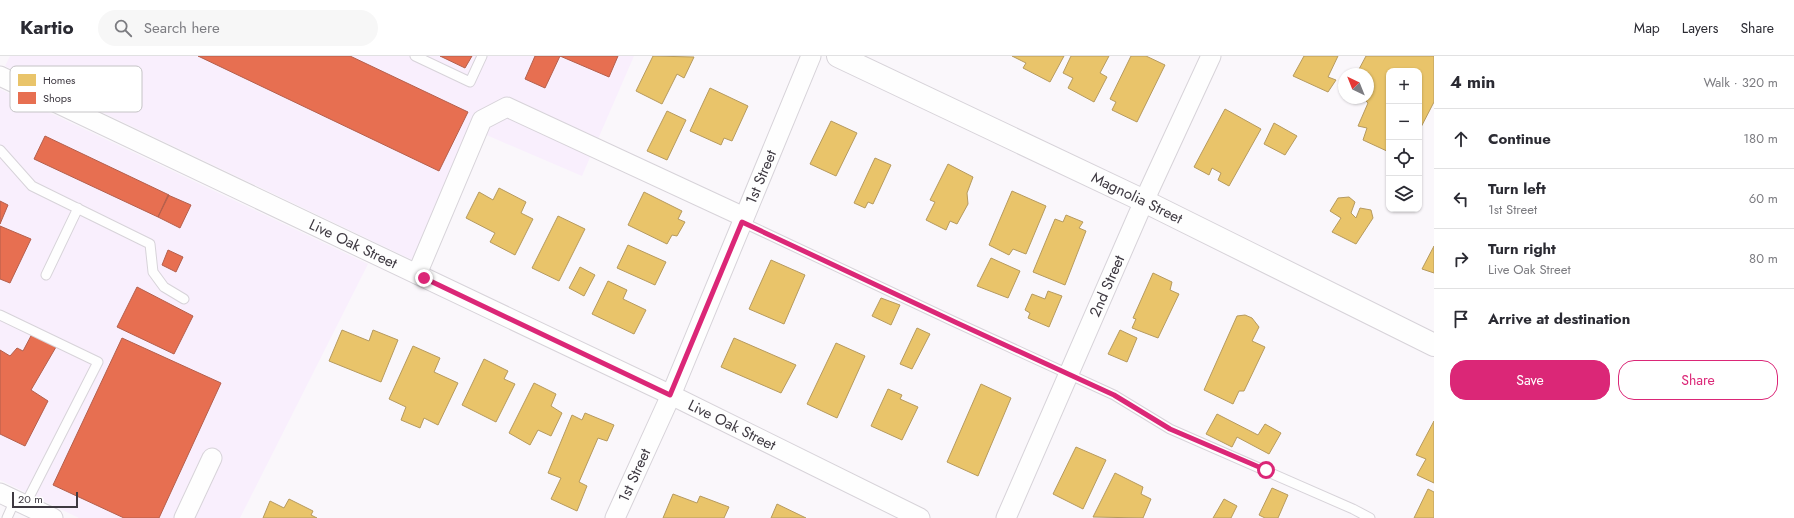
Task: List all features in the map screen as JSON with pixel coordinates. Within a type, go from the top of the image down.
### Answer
[{"type":"street","name":"1st Street","points":[[615,518],[670,395],[811,56]]},
{"type":"street","name":"Magnolia Street","points":[[838,56],[1144,201],[1434,345]]},
{"type":"street","name":"2nd Street","points":[[1006,518],[1144,201],[1211,56]]},
{"type":"street","name":"Live Oak Street","points":[[0,76],[10,81]]},
{"type":"street","points":[[416,274],[482,120],[507,107],[743,219]]},
{"type":"street","name":"Live Oak Street","points":[[76,112],[670,395],[920,518]]},
{"type":"street","points":[[184,518],[212,458]]},
{"type":"street","points":[[14,499],[53,518]]},
{"type":"lane","points":[[415,56],[470,82],[482,56]]},
{"type":"lane","points":[[0,150],[32,186],[150,244],[152,272],[164,287],[184,299]]},
{"type":"lane","points":[[46,275],[78,208]]},
{"type":"lane","points":[[743,219],[955,322],[1114,395],[1170,429],[1353,509],[1370,518]]},
{"type":"lane","points":[[0,315],[98,362],[14,499],[7,518]]},
{"type":"shaded area","points":[[10,56],[634,56],[582,176],[484,134],[425,266],[102,112],[142,112],[142,66],[10,66],[10,68],[5,66]]},
{"type":"shaded area","points":[[0,89],[10,94],[10,112],[48,112],[368,264],[240,518],[79,518],[0,480]]},
{"type":"building: Homes","points":[[653,56],[694,57],[684,78],[677,74],[662,104],[636,91]]},
{"type":"building: Homes","points":[[1012,56],[1064,56],[1050,82],[1023,68],[1026,63]]},
{"type":"building: Homes","points":[[1071,56],[1109,56],[1100,73],[1107,77],[1094,102],[1068,88],[1073,78],[1063,73]]},
{"type":"building: Homes","points":[[1131,56],[1146,56],[1165,65],[1137,122],[1112,110],[1116,102],[1110,99]]},
{"type":"building: Homes","points":[[1304,56],[1338,56],[1328,77],[1336,80],[1328,92],[1293,76]]},
{"type":"building: Homes","points":[[1366,56],[1434,56],[1434,102],[1422,125],[1422,68],[1386,68],[1386,151],[1363,140],[1367,128],[1358,126],[1368,104],[1374,104],[1374,68],[1360,68]]},
{"type":"building: Homes","points":[[710,88],[748,106],[732,141],[724,138],[721,145],[690,131]]},
{"type":"building: Homes","points":[[1225,109],[1261,129],[1229,186],[1218,180],[1221,173],[1212,168],[1209,175],[1194,167]]},
{"type":"building: Homes","points":[[667,111],[686,120],[667,160],[647,151]]},
{"type":"building: Homes","points":[[831,121],[857,133],[836,176],[810,164]]},
{"type":"building: Homes","points":[[1274,123],[1297,136],[1285,155],[1264,144]]},
{"type":"building: Homes","points":[[875,158],[891,165],[873,204],[868,202],[865,208],[854,203]]},
{"type":"building: Homes","points":[[948,164],[973,177],[967,193],[968,204],[957,224],[950,221],[946,230],[926,220],[935,202],[930,200]]},
{"type":"building: Homes","points":[[499,188],[526,202],[521,213],[533,219],[515,255],[490,242],[495,233],[466,218],[479,192],[493,200]]},
{"type":"building: Homes","points":[[1012,191],[1046,206],[1026,254],[1013,249],[1009,255],[989,245]]},
{"type":"building: Homes","points":[[644,192],[682,211],[678,219],[685,222],[677,236],[672,235],[667,244],[628,225]]},
{"type":"building: Homes","points":[[1349,197],[1355,202],[1351,213],[1356,218],[1360,208],[1371,210],[1373,218],[1356,244],[1332,232],[1341,218],[1330,211],[1338,198]]},
{"type":"building: Homes","points":[[1066,215],[1083,222],[1079,228],[1086,231],[1065,285],[1033,272],[1055,219],[1063,222]]},
{"type":"building: Homes","points":[[558,216],[585,229],[559,281],[532,268]]},
{"type":"building: Homes","points":[[628,245],[666,262],[655,285],[617,268]]},
{"type":"building: Homes","points":[[1434,246],[1434,273],[1422,269]]},
{"type":"building: Homes","points":[[991,258],[1020,271],[1008,298],[977,286]]},
{"type":"building: Homes","points":[[771,260],[805,275],[784,324],[749,309]]},
{"type":"building: Homes","points":[[580,267],[595,275],[584,296],[569,288]]},
{"type":"building: Homes","points":[[1153,273],[1172,282],[1170,290],[1179,294],[1158,338],[1132,328],[1136,319],[1133,318]]},
{"type":"building: Homes","points":[[608,281],[627,290],[623,299],[646,310],[634,334],[592,314]]},
{"type":"building: Homes","points":[[1048,291],[1062,296],[1049,327],[1028,318],[1030,313],[1025,310],[1032,294],[1045,299]]},
{"type":"building: Homes","points":[[881,298],[900,305],[891,325],[872,316]]},
{"type":"building: Homes","points":[[1245,315],[1252,318],[1259,327],[1252,341],[1265,347],[1244,391],[1239,391],[1233,404],[1204,390],[1237,316]]},
{"type":"building: Homes","points":[[917,328],[930,334],[912,369],[900,364]]},
{"type":"building: Homes","points":[[342,330],[369,341],[373,330],[398,340],[381,382],[329,361]]},
{"type":"building: Homes","points":[[1120,330],[1137,338],[1127,362],[1108,354]]},
{"type":"building: Homes","points":[[734,338],[796,365],[781,393],[721,367]]},
{"type":"building: Homes","points":[[836,343],[865,356],[837,418],[807,404]]},
{"type":"building: Homes","points":[[413,346],[440,358],[434,372],[458,383],[438,425],[424,418],[420,428],[401,420],[406,407],[389,399]]},
{"type":"building: Homes","points":[[484,359],[508,371],[504,379],[515,384],[496,422],[462,405]]},
{"type":"building: Homes","points":[[534,383],[556,394],[551,406],[562,413],[551,436],[538,430],[530,445],[509,433]]},
{"type":"building: Homes","points":[[981,384],[1011,398],[978,476],[947,462]]},
{"type":"building: Homes","points":[[888,389],[902,395],[900,399],[918,407],[902,440],[871,426]]},
{"type":"building: Homes","points":[[585,413],[614,425],[607,441],[598,438],[579,482],[587,486],[577,511],[551,499],[561,478],[548,473],[572,415],[582,420]]},
{"type":"building: Homes","points":[[1217,414],[1258,435],[1265,424],[1281,433],[1269,454],[1237,437],[1232,447],[1206,434]]},
{"type":"building: Homes","points":[[1434,421],[1434,483],[1417,475],[1426,459],[1416,455]]},
{"type":"building: Homes","points":[[1076,447],[1106,460],[1083,509],[1053,494]]},
{"type":"building: Homes","points":[[1115,473],[1143,487],[1141,494],[1151,499],[1143,518],[1093,517]]},
{"type":"building: Homes","points":[[1272,488],[1288,495],[1278,518],[1265,518],[1259,515]]},
{"type":"building: Homes","points":[[1428,489],[1434,492],[1434,518],[1414,518]]},
{"type":"building: Homes","points":[[673,494],[697,503],[700,496],[729,507],[724,518],[663,518]]},
{"type":"building: Homes","points":[[289,499],[313,511],[311,515],[317,518],[263,518],[270,501],[284,508]]},
{"type":"building: Homes","points":[[1224,499],[1237,506],[1231,518],[1213,518]]},
{"type":"building: Homes","points":[[777,504],[806,518],[771,518]]},
{"type":"building: Shops","points":[[198,56],[350,56],[468,112],[439,171]]},
{"type":"building: Shops","points":[[440,56],[472,56],[465,68]]},
{"type":"building: Shops","points":[[535,56],[560,56],[545,88],[525,79]]},
{"type":"building: Shops","points":[[560,56],[618,56],[609,77]]},
{"type":"building: Shops","points":[[45,136],[169,195],[158,217],[34,159]]},
{"type":"building: Shops","points":[[168,195],[191,205],[180,228],[158,217]]},
{"type":"building: Shops","points":[[0,201],[8,205],[0,224]]},
{"type":"building: Shops","points":[[0,226],[31,239],[10,283],[0,279]]},
{"type":"building: Shops","points":[[168,250],[183,257],[176,272],[162,265]]},
{"type":"building: Shops","points":[[137,287],[193,316],[174,354],[117,327]]},
{"type":"building: Shops","points":[[32,334],[56,347],[31,390],[48,401],[25,446],[0,434],[0,350],[10,356],[17,348],[23,351]]},
{"type":"building: Shops","points":[[122,338],[221,383],[159,518],[124,518],[53,485]]},
{"type":"route","points":[[424,278],[670,395],[742,222],[1114,395],[1170,429],[1266,470]]}]
